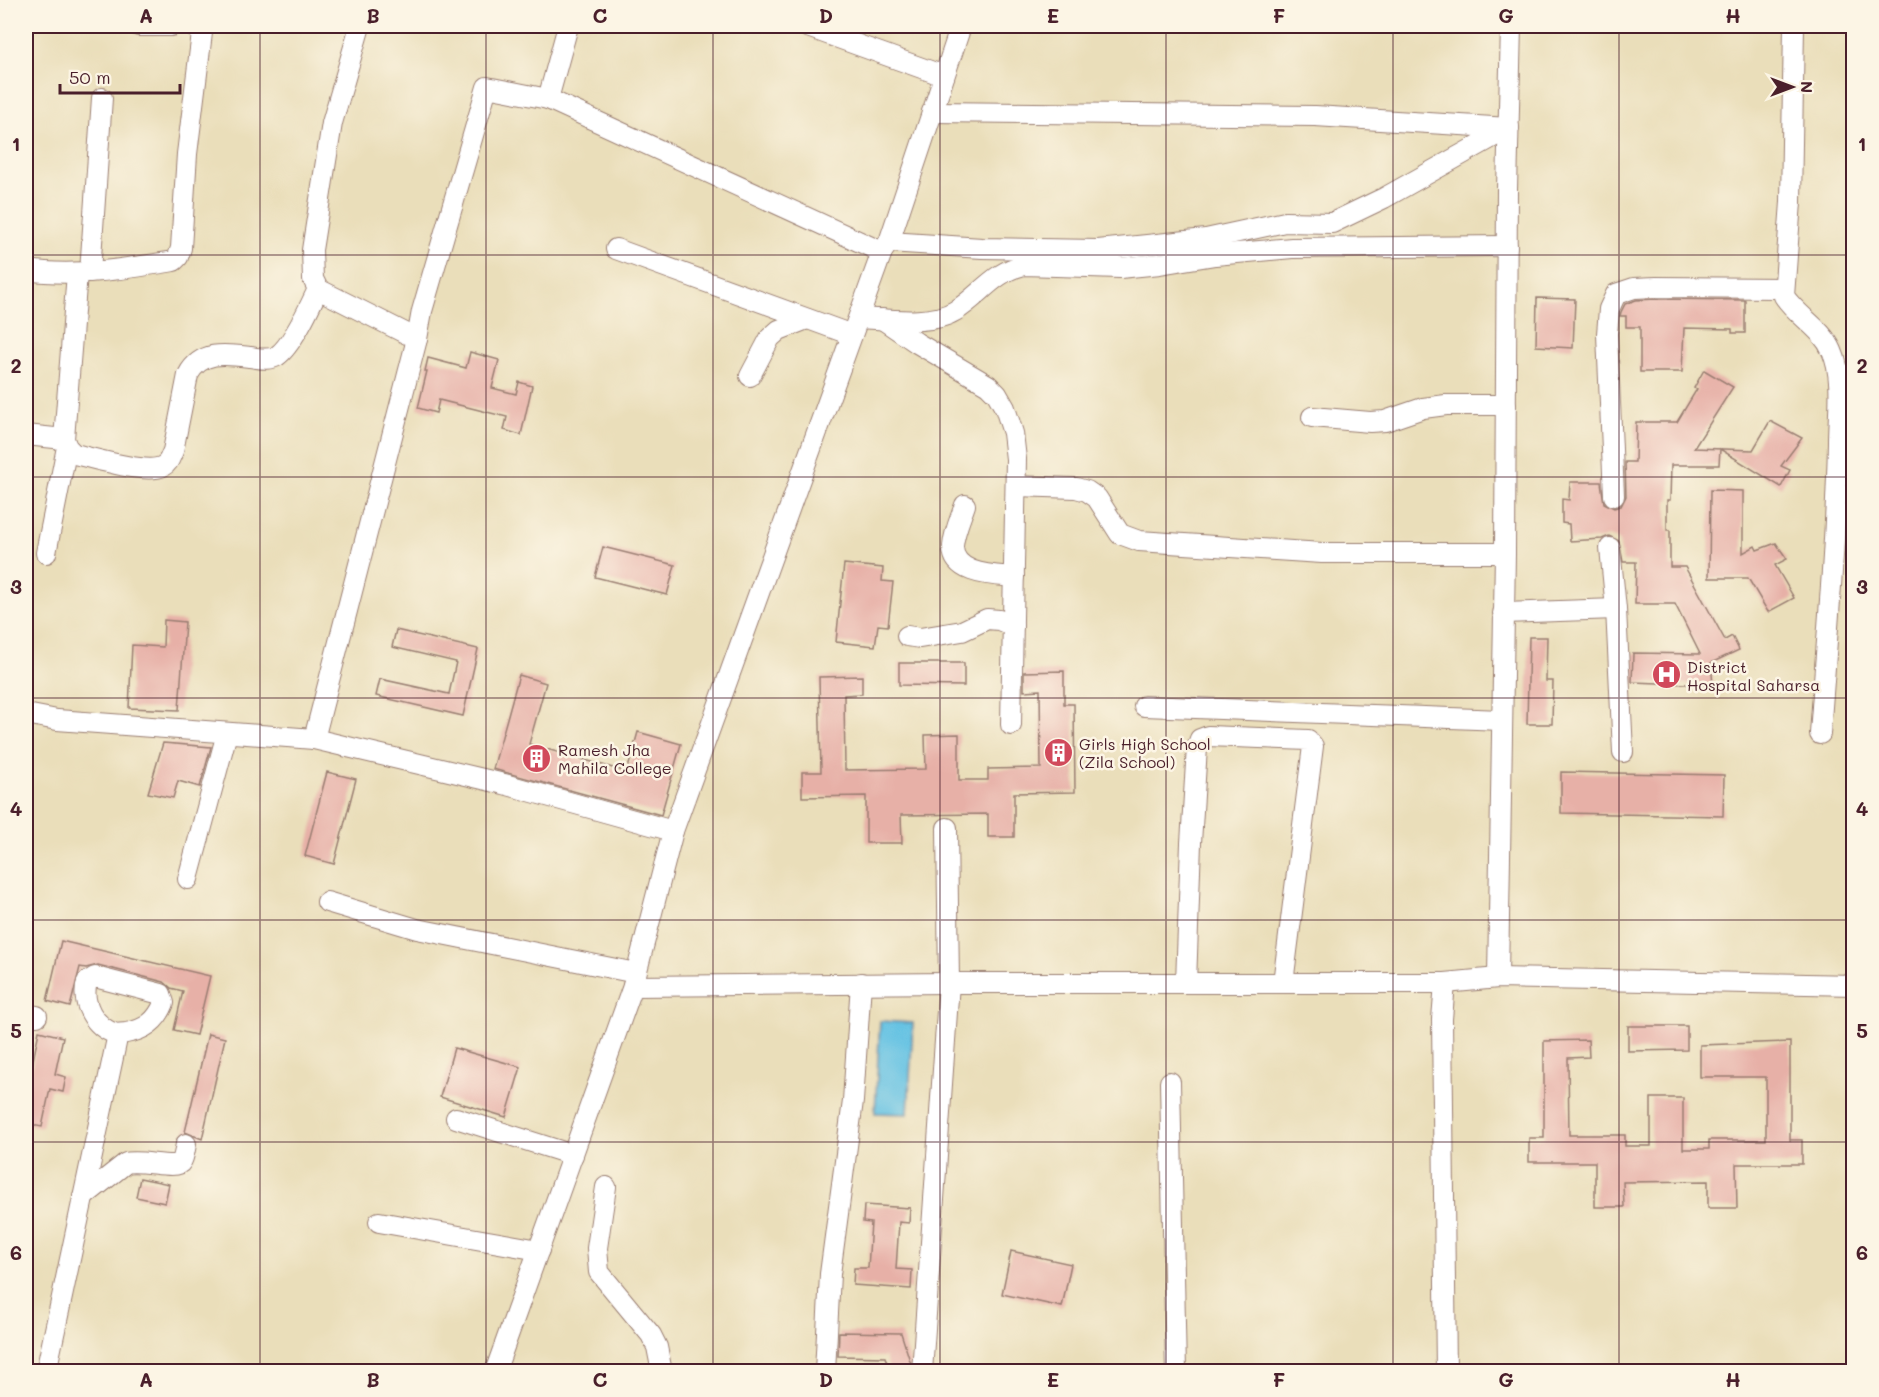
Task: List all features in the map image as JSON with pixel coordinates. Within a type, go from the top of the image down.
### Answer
[{"type":"street","points":[[139,26],[171,26]]},
{"type":"street","points":[[26,270],[56,274],[84,273],[174,261],[178,257],[181,248],[187,154],[202,33],[193,26]]},
{"type":"street","points":[[360,26],[330,134],[312,250],[313,279],[318,289],[417,339]]},
{"type":"street","points":[[548,99],[568,26]]},
{"type":"street","points":[[806,26],[944,76]]},
{"type":"street","points":[[495,1371],[635,979],[673,831],[885,247],[961,26]]},
{"type":"street","points":[[1498,978],[1511,26]]},
{"type":"street","points":[[1794,26],[1791,202],[1784,296],[1832,349],[1838,368],[1845,495],[1820,734]]},
{"type":"street","points":[[314,739],[423,311],[487,87],[548,99],[885,247],[1098,250],[1206,239],[1285,222],[1332,222],[1384,198],[1509,128]]},
{"type":"street","points":[[46,553],[65,443],[102,98]]},
{"type":"street","points":[[932,111],[1315,116],[1509,128]]},
{"type":"street","points":[[616,249],[807,319],[855,327],[882,319],[909,320],[942,316],[955,311],[1009,268],[1024,265],[1120,268],[1215,255],[1292,248],[1507,246]]},
{"type":"street","points":[[1614,496],[1607,333],[1612,298],[1623,291],[1656,287],[1784,288]]},
{"type":"street","points":[[26,435],[65,443],[74,454],[144,468],[160,468],[168,462],[172,451],[193,366],[200,359],[221,355],[274,358],[282,352],[318,289]]},
{"type":"street","points":[[750,376],[770,338],[780,330],[807,319]]},
{"type":"street","points":[[882,319],[988,385],[1005,408],[1013,433],[1016,486],[1011,725]]},
{"type":"street","points":[[1312,417],[1370,422],[1384,421],[1423,408],[1446,405],[1506,405]]},
{"type":"street","points":[[1016,486],[1076,488],[1087,491],[1097,498],[1120,534],[1139,541],[1322,553],[1505,553]]},
{"type":"street","points":[[965,505],[953,546],[956,559],[968,569],[984,575],[1014,577]]},
{"type":"street","points":[[1610,548],[1616,609],[1623,752]]},
{"type":"street","points":[[1503,613],[1616,609]]},
{"type":"street","points":[[907,636],[920,638],[962,630],[987,619],[999,620],[1013,626]]},
{"type":"street","points":[[1144,706],[1502,720]]},
{"type":"street","points":[[26,714],[57,720],[314,739],[504,784],[673,831]]},
{"type":"street","points":[[189,879],[227,733]]},
{"type":"street","points":[[1186,982],[1197,747],[1200,739],[1208,736],[1308,740],[1313,746],[1283,982]]},
{"type":"street","points":[[922,1371],[950,982],[947,828]]},
{"type":"street","points":[[327,902],[417,929],[635,979],[861,983],[1445,983],[1498,978],[1854,985]]},
{"type":"street","points":[[825,1371],[830,1274],[853,1101],[861,983]]},
{"type":"street","points":[[1445,983],[1442,1019],[1446,1371]]},
{"type":"street","points":[[46,1371],[118,1034]]},
{"type":"street","points":[[1170,1082],[1176,1371]]},
{"type":"street","points":[[456,1118],[573,1155]]},
{"type":"street","points":[[83,1197],[126,1163],[132,1161],[178,1166],[186,1144]]},
{"type":"street","points":[[606,1187],[597,1248],[599,1272],[651,1335],[657,1347],[662,1371]]},
{"type":"street","points":[[380,1222],[538,1250]]},
{"type":"water","points":[[880,1021],[913,1023],[908,1114],[875,1113]]},
{"type":"building","points":[[1537,298],[1575,299],[1573,348],[1536,346]]},
{"type":"building","points":[[1636,300],[1745,300],[1745,333],[1732,333],[1732,329],[1684,328],[1682,372],[1640,372],[1640,327],[1626,327],[1626,316],[1620,316],[1625,304]]},
{"type":"building","points":[[470,352],[499,360],[492,388],[516,394],[519,382],[532,386],[521,435],[504,430],[507,417],[439,400],[436,413],[418,408],[428,358],[466,368]]},
{"type":"building","points":[[1704,370],[1733,387],[1694,448],[1753,450],[1770,421],[1802,438],[1781,466],[1790,470],[1781,487],[1720,449],[1719,465],[1671,465],[1670,500],[1667,500],[1670,567],[1685,567],[1725,640],[1732,636],[1739,650],[1711,663],[1713,685],[1632,682],[1633,653],[1700,654],[1675,604],[1635,604],[1636,562],[1623,562],[1619,541],[1609,536],[1602,539],[1570,541],[1569,524],[1562,523],[1562,499],[1569,500],[1570,482],[1601,482],[1604,503],[1614,508],[1621,506],[1626,496],[1625,462],[1635,462],[1636,422],[1677,422],[1697,389],[1694,388]]},
{"type":"building","points":[[1710,490],[1743,491],[1743,553],[1755,546],[1757,550],[1776,543],[1787,559],[1775,565],[1794,598],[1768,612],[1748,578],[1709,578]]},
{"type":"building","points":[[603,547],[675,565],[667,595],[595,577]]},
{"type":"building","points":[[844,564],[883,568],[882,581],[893,582],[888,626],[878,625],[875,646],[836,642]]},
{"type":"building","points":[[164,620],[185,622],[179,710],[129,708],[132,645],[163,647]]},
{"type":"building","points":[[396,630],[478,649],[463,716],[376,696],[380,679],[449,694],[456,662],[392,647]]},
{"type":"building","points":[[1529,637],[1547,637],[1546,681],[1553,681],[1552,724],[1527,724]]},
{"type":"building","points":[[899,663],[964,663],[964,686],[899,685]]},
{"type":"building","name":"Girls High School (Zila School)","points":[[1064,671],[1064,704],[1074,704],[1075,792],[1014,793],[1014,837],[988,837],[988,814],[901,815],[902,843],[866,843],[866,796],[802,797],[802,772],[821,772],[819,677],[862,676],[862,694],[844,695],[845,770],[926,769],[925,735],[959,734],[959,780],[988,780],[988,769],[1041,768],[1040,690],[1024,691],[1024,672]]},
{"type":"building","name":"Ramesh Jha Mahila College","points":[[519,675],[546,683],[529,744],[627,772],[638,732],[681,744],[661,815],[493,769]]},
{"type":"building","points":[[163,743],[211,747],[200,787],[178,781],[173,798],[148,793]]},
{"type":"building","points":[[327,772],[356,779],[334,864],[305,856]]},
{"type":"building","points":[[1561,772],[1724,775],[1723,816],[1561,813]]},
{"type":"building","points":[[61,941],[210,976],[196,1035],[174,1030],[183,991],[171,988],[164,982],[98,965],[80,967],[70,1007],[47,1001]]},
{"type":"building","points":[[1628,1026],[1687,1026],[1687,1050],[1628,1051]]},
{"type":"building","points":[[39,1031],[63,1037],[55,1074],[66,1077],[63,1092],[50,1089],[42,1127],[26,1124],[26,1095]]},
{"type":"building","points":[[208,1034],[225,1038],[202,1139],[185,1132]]},
{"type":"building","points":[[1588,1040],[1589,1057],[1568,1058],[1569,1135],[1625,1135],[1625,1146],[1651,1146],[1651,1098],[1683,1098],[1683,1149],[1709,1149],[1709,1140],[1766,1140],[1766,1077],[1700,1077],[1700,1045],[1790,1042],[1790,1140],[1802,1140],[1802,1164],[1736,1164],[1737,1208],[1708,1208],[1708,1181],[1623,1182],[1624,1207],[1595,1207],[1595,1162],[1529,1162],[1529,1138],[1544,1138],[1544,1041]]},
{"type":"building","points":[[454,1048],[521,1067],[506,1117],[440,1097]]},
{"type":"building","points":[[140,1178],[169,1184],[165,1203],[136,1197]]},
{"type":"building","points":[[864,1205],[910,1208],[909,1223],[899,1222],[896,1269],[912,1270],[911,1289],[853,1285],[854,1268],[868,1268],[871,1223],[863,1222]]},
{"type":"building","points":[[1011,1251],[1071,1264],[1062,1307],[1002,1294]]},
{"type":"building","points":[[839,1332],[901,1333],[911,1364],[910,1371],[890,1371],[885,1357],[838,1356]]},
{"type":"place","name":"District Hospital Saharsa","points":[[1666,675]]},
{"type":"place","name":"Girls High School (Zila School)","points":[[1058,752]]},
{"type":"place","name":"Ramesh Jha Mahila College","points":[[537,758]]}]
